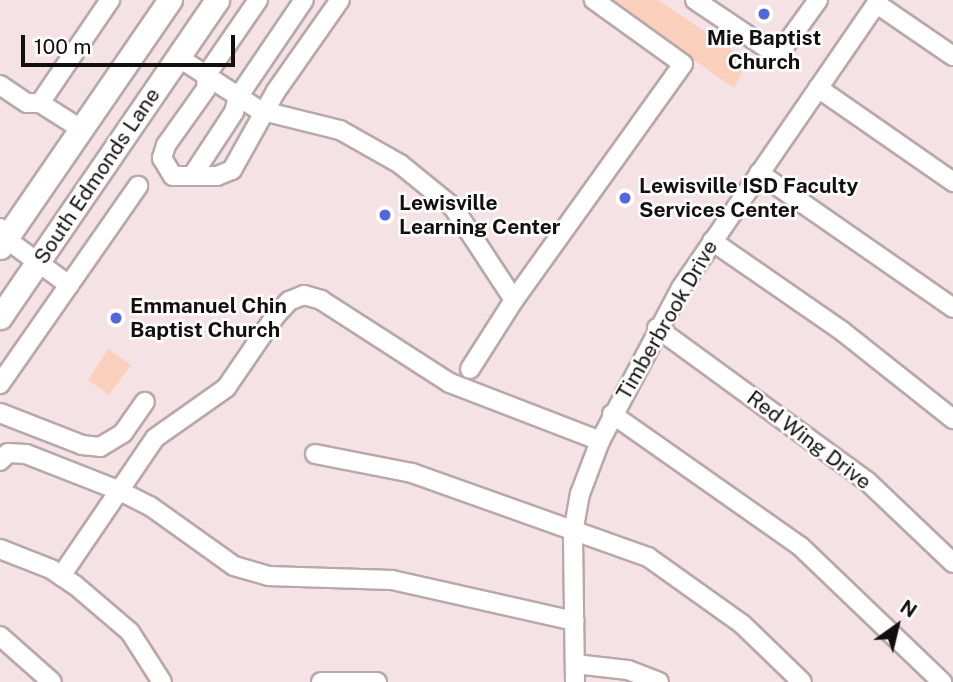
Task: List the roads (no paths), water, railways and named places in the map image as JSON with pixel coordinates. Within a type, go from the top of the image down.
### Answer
[{"type":"main road","name":"South Edmonds Lane","points":[[1,238],[81,129],[170,0]]},
{"type":"main road","name":"South Edmonds Lane","points":[[0,317],[178,57],[213,1]]},
{"type":"street","points":[[40,103],[110,0]]},
{"type":"street","points":[[258,0],[207,74],[206,89],[162,158],[173,176],[194,173],[217,176],[232,170],[266,112],[340,0]]},
{"type":"street","points":[[194,173],[234,112],[238,97],[304,0]]},
{"type":"street","points":[[470,369],[513,300],[683,64],[594,0]]},
{"type":"street","points":[[695,0],[771,51],[784,47],[818,0]]},
{"type":"street","points":[[878,2],[953,56]]},
{"type":"street","name":"Timberbrook Drive","points":[[575,673],[573,533],[580,494],[612,414],[657,328],[712,241],[878,2]]},
{"type":"street","points":[[178,57],[238,97],[266,112],[340,130],[400,163],[453,207],[513,300]]},
{"type":"street","points":[[0,85],[27,103],[40,103],[81,129]]},
{"type":"street","points":[[818,88],[953,182]]},
{"type":"street","points":[[759,173],[953,308]]},
{"type":"street","points":[[0,384],[138,186]]},
{"type":"street","points":[[1,238],[69,285]]},
{"type":"street","points":[[712,241],[842,331],[953,419]]},
{"type":"street","points":[[61,576],[155,438],[226,388],[276,315],[289,301],[304,295],[321,300],[450,383],[600,441]]},
{"type":"street","name":"Red Wing Drive","points":[[657,328],[867,481],[953,563]]},
{"type":"street","points":[[0,413],[100,447],[123,433],[145,402]]},
{"type":"street","points":[[612,414],[800,546],[942,682]]},
{"type":"street","points":[[0,461],[8,453],[26,454],[118,490],[150,506],[234,566],[268,576],[392,580],[574,621]]},
{"type":"street","points":[[315,454],[412,473],[573,533],[648,556],[742,624],[802,682]]},
{"type":"street","points":[[0,549],[61,576],[131,632],[162,682]]},
{"type":"street","points":[[0,636],[52,682]]},
{"type":"street","points":[[575,673],[628,670],[659,682]]},
{"type":"street","points":[[321,682],[366,681]]},
{"type":"place","name":"Mie Baptist Church","points":[[764,14]]},
{"type":"place","name":"Lewisville ISD Faculty Services Center","points":[[625,198]]},
{"type":"place","name":"Lewisville Learning Center","points":[[385,215]]},
{"type":"place","name":"Emmanuel Chin Baptist Church","points":[[116,318]]}]
